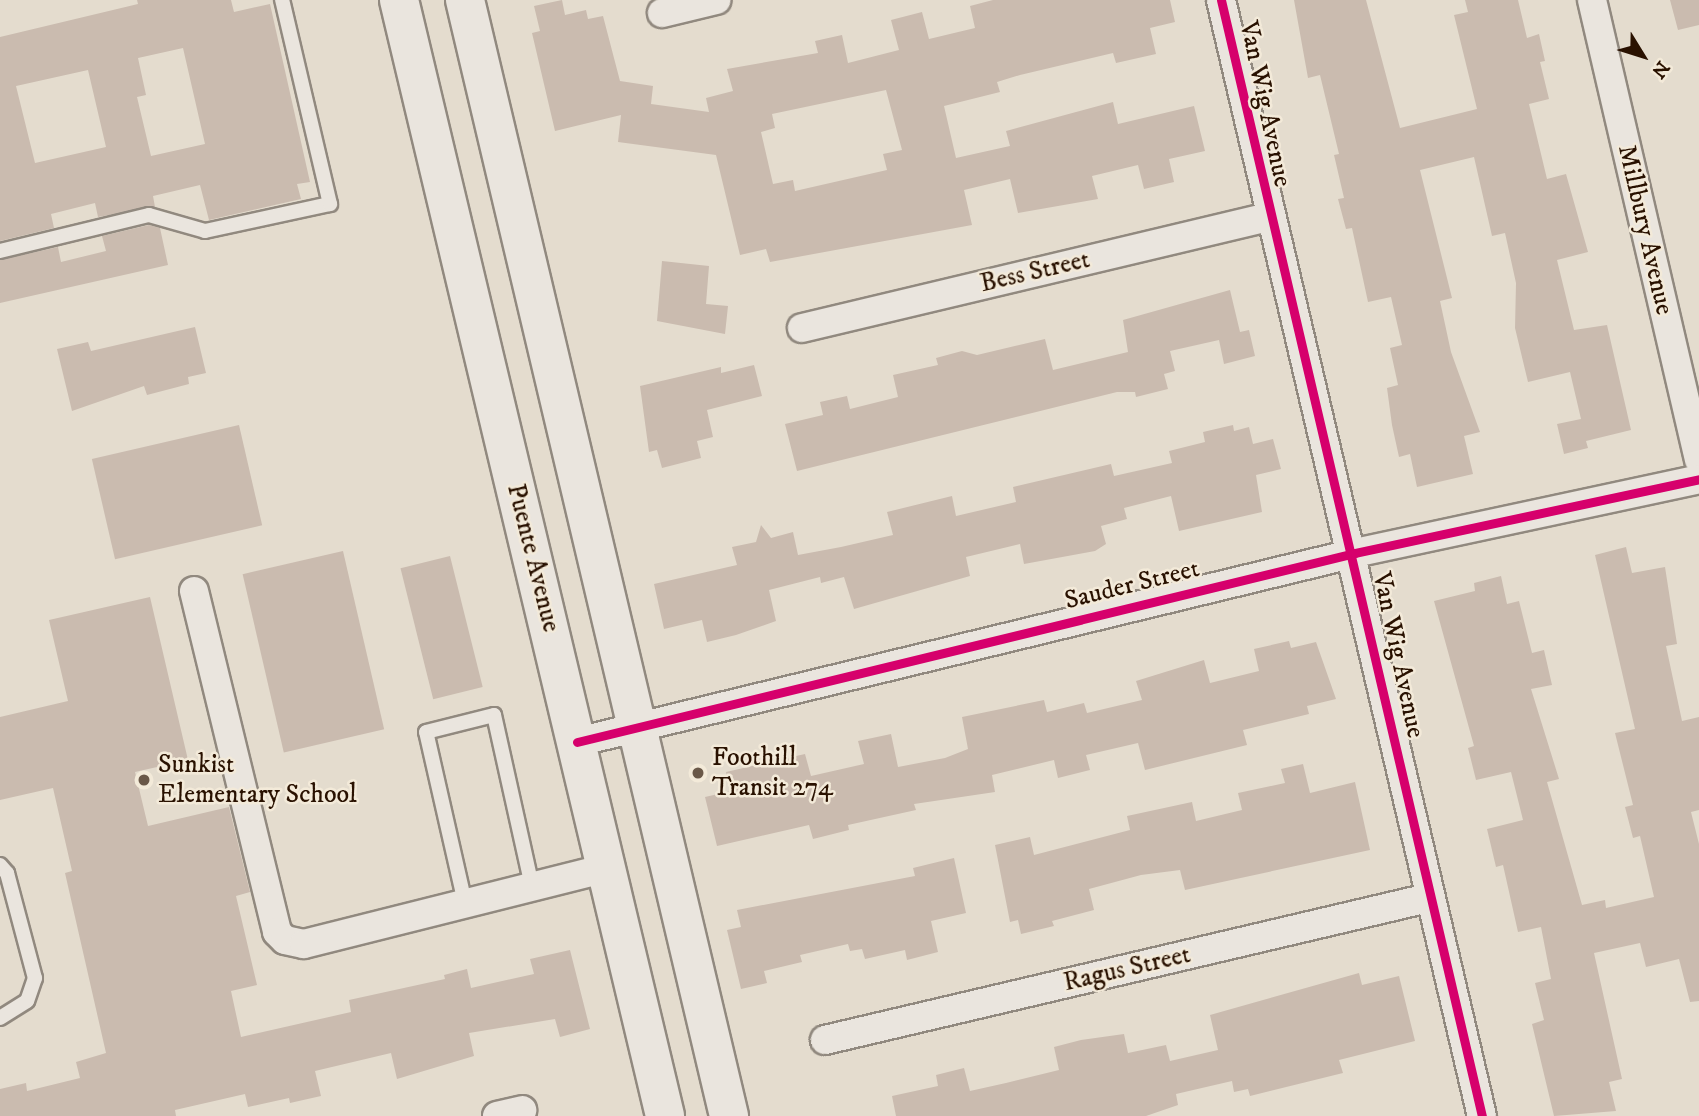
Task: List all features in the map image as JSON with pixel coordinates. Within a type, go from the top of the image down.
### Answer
[{"type":"main road","name":"Puente Avenue","points":[[399,0],[665,1116]]},
{"type":"main road","points":[[465,0],[729,1116]]},
{"type":"street","points":[[662,13],[716,0]]},
{"type":"street","name":"Van Wig Avenue","points":[[1221,0],[1269,217],[1355,553],[1428,898],[1482,1116]]},
{"type":"street","name":"Millbury Avenue","points":[[1592,0],[1699,460]]},
{"type":"street","name":"Bess Street","points":[[802,328],[1269,217]]},
{"type":"street","name":"Sauder Street","points":[[577,742],[1355,553],[1699,479]]},
{"type":"street","points":[[194,591],[277,932],[285,940],[304,944],[607,868]]},
{"type":"street","name":"Ragus Street","points":[[825,1040],[1428,898]]},
{"type":"lane","points":[[0,251],[149,215],[205,232],[330,204],[282,0]]},
{"type":"lane","points":[[465,903],[426,732],[494,715],[532,886]]},
{"type":"lane","points":[[0,865],[7,873],[35,978],[27,1001],[0,1018]]},
{"type":"building","points":[[137,0],[231,0],[234,12],[270,4],[310,182],[297,184],[301,199],[209,220],[200,185],[153,196],[155,207],[98,217],[95,203],[51,214],[54,228],[0,241],[0,37],[138,4]],"holes":[[[183,48],[205,144],[151,156],[137,97],[146,95],[138,58]],[[88,70],[106,147],[35,163],[16,86]]]},
{"type":"building","points":[[562,0],[565,15],[586,10],[588,19],[603,16],[620,81],[653,86],[651,104],[709,112],[706,98],[733,91],[727,69],[818,53],[815,41],[842,35],[848,63],[899,50],[891,20],[922,12],[929,39],[975,28],[970,6],[993,0],[1170,0],[1175,22],[1150,28],[1156,54],[1116,63],[1113,53],[1020,75],[997,82],[1000,92],[944,106],[956,158],[1010,146],[1006,131],[1113,102],[1118,124],[1194,106],[1205,151],[1169,159],[1174,182],[1144,189],[1138,165],[1092,176],[1098,199],[1018,213],[1010,179],[964,190],[972,225],[770,262],[766,249],[740,255],[716,155],[618,142],[621,115],[555,131],[532,33],[540,31],[534,6]],"holes":[[[886,90],[902,150],[883,154],[887,170],[795,191],[793,180],[773,184],[761,132],[775,128],[772,114]]]},
{"type":"building","points":[[1294,0],[1366,0],[1400,128],[1477,109],[1454,15],[1468,12],[1465,0],[1518,0],[1527,38],[1539,34],[1545,61],[1540,62],[1549,99],[1529,104],[1547,179],[1566,174],[1588,252],[1557,260],[1574,330],[1607,325],[1631,430],[1586,441],[1588,448],[1564,454],[1557,424],[1581,419],[1570,372],[1528,382],[1515,328],[1516,283],[1505,233],[1492,236],[1474,157],[1420,170],[1452,298],[1440,301],[1451,352],[1480,432],[1464,436],[1473,474],[1417,487],[1410,454],[1399,457],[1392,425],[1387,388],[1398,385],[1390,348],[1402,345],[1391,297],[1368,302],[1352,228],[1346,229],[1338,199],[1344,198],[1334,155],[1339,154],[1320,75],[1308,78]]},
{"type":"building","points":[[1670,0],[1699,0],[1699,25],[1678,30]]},
{"type":"building","points":[[149,225],[160,228],[168,265],[0,303],[0,260],[58,247],[61,262],[106,251],[102,236]]},
{"type":"building","points":[[662,261],[709,266],[706,304],[728,306],[725,334],[657,321]]},
{"type":"building","points":[[1230,290],[1240,332],[1249,330],[1255,356],[1224,364],[1219,340],[1170,351],[1175,371],[1164,374],[1168,389],[1136,397],[1135,392],[1117,392],[797,471],[785,424],[823,415],[820,402],[847,396],[850,409],[898,397],[893,375],[938,365],[936,358],[962,351],[977,355],[1045,339],[1053,370],[1128,352],[1123,320]]},
{"type":"building","points":[[195,327],[206,373],[188,377],[189,384],[147,395],[144,386],[72,411],[57,349],[88,342],[91,351]]},
{"type":"building","points":[[754,365],[762,396],[707,410],[713,437],[697,441],[701,458],[662,468],[657,450],[649,452],[640,386],[721,367],[721,373]]},
{"type":"building","points":[[239,425],[262,525],[115,559],[92,459]]},
{"type":"building","points":[[1233,425],[1234,431],[1249,427],[1253,444],[1273,439],[1281,469],[1256,475],[1262,512],[1179,531],[1171,496],[1124,508],[1127,519],[1101,526],[1106,544],[1095,551],[1024,564],[1020,544],[966,557],[970,576],[854,609],[844,577],[821,583],[820,577],[769,590],[776,621],[736,635],[707,642],[702,620],[664,629],[654,584],[737,565],[732,547],[756,542],[761,525],[771,538],[793,532],[798,555],[841,547],[893,535],[887,512],[952,496],[956,516],[1016,502],[1013,487],[1111,464],[1114,476],[1172,463],[1169,451],[1205,442],[1203,432]]},
{"type":"building","points":[[1626,547],[1632,573],[1665,567],[1677,644],[1666,646],[1682,721],[1699,717],[1699,810],[1691,812],[1699,844],[1699,1001],[1690,1002],[1679,959],[1646,967],[1640,943],[1594,953],[1622,1079],[1609,1082],[1616,1111],[1554,1116],[1532,1024],[1544,1020],[1535,983],[1551,979],[1541,927],[1518,932],[1503,865],[1496,867],[1487,829],[1523,820],[1511,772],[1476,780],[1468,748],[1474,746],[1434,601],[1475,591],[1474,583],[1501,576],[1507,604],[1519,601],[1532,653],[1544,650],[1552,685],[1531,689],[1559,779],[1547,782],[1582,905],[1605,900],[1606,908],[1654,897],[1640,836],[1633,838],[1625,807],[1633,805],[1615,733],[1635,729],[1595,555]]},
{"type":"building","points":[[343,551],[384,729],[284,752],[243,574]]},
{"type":"building","points":[[450,556],[483,687],[433,699],[401,568]]},
{"type":"building","points":[[150,597],[188,760],[135,772],[148,826],[229,807],[250,892],[236,896],[257,985],[231,991],[241,1037],[351,1012],[349,1000],[445,979],[444,975],[467,969],[471,988],[534,974],[530,959],[570,950],[590,1029],[560,1037],[555,1019],[469,1033],[474,1056],[397,1079],[391,1053],[315,1071],[321,1096],[290,1103],[289,1098],[248,1107],[245,1094],[175,1110],[176,1116],[0,1116],[0,1089],[26,1083],[27,1091],[80,1078],[76,1062],[106,1053],[65,873],[72,871],[53,788],[0,800],[0,717],[68,701],[49,620]]},
{"type":"building","points":[[1289,641],[1291,648],[1316,642],[1336,699],[1307,706],[1309,714],[1243,730],[1247,745],[1145,770],[1138,743],[1086,755],[1090,770],[1058,778],[1054,760],[992,775],[995,792],[914,804],[916,810],[848,825],[849,830],[813,839],[809,825],[717,846],[705,797],[731,791],[726,772],[805,754],[811,776],[864,764],[858,741],[891,734],[898,767],[945,758],[968,749],[962,717],[1044,700],[1047,712],[1084,703],[1087,713],[1142,700],[1136,681],[1204,660],[1210,683],[1259,671],[1254,649]]},
{"type":"building","points":[[1303,764],[1310,793],[1355,782],[1370,850],[1185,890],[1180,870],[1141,875],[1089,889],[1094,910],[1052,921],[1054,926],[1021,934],[1018,920],[1010,922],[995,845],[1030,837],[1034,855],[1130,830],[1127,816],[1192,802],[1196,821],[1242,810],[1238,793],[1285,783],[1281,769]]},
{"type":"building","points":[[954,858],[966,913],[931,921],[938,952],[907,960],[905,950],[865,959],[862,949],[850,951],[848,944],[800,955],[802,962],[764,971],[767,983],[741,989],[727,930],[741,927],[737,910],[915,876],[913,868]]},
{"type":"building","points":[[1359,973],[1362,985],[1399,976],[1415,1041],[1339,1060],[1343,1073],[1250,1096],[1248,1089],[1234,1092],[1232,1081],[1176,1094],[1178,1105],[1146,1116],[896,1116],[892,1096],[938,1086],[936,1075],[964,1068],[970,1091],[1006,1083],[1059,1070],[1054,1047],[1081,1040],[1124,1034],[1128,1053],[1166,1045],[1170,1061],[1218,1050],[1210,1015]]},
{"type":"cycle path","points":[[1221,0],[1482,1116]]},
{"type":"cycle path","points":[[577,742],[1355,553],[1699,479]]},
{"type":"place","name":"Foothill Transit 274","points":[[698,773]]},
{"type":"place","name":"Sunkist Elementary School","points":[[144,780]]}]
